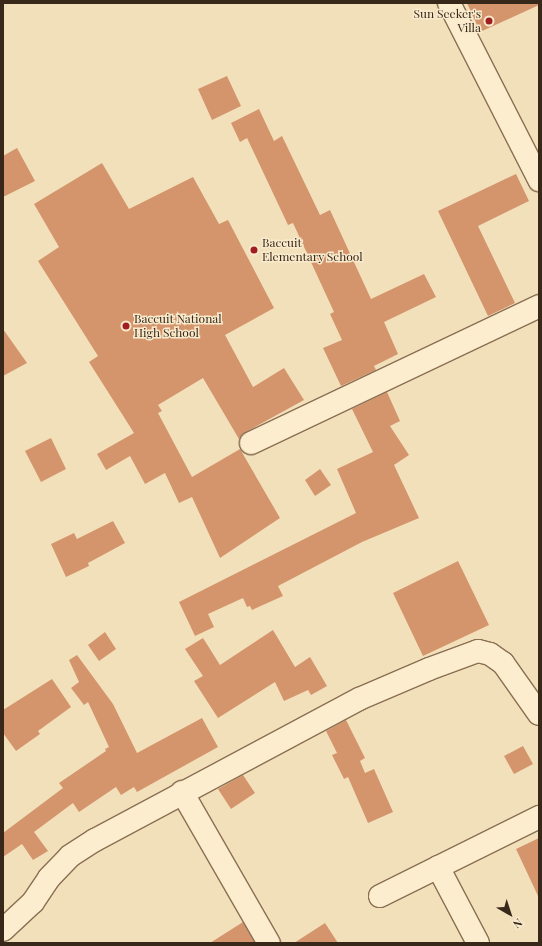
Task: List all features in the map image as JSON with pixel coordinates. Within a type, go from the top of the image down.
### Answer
[{"type":"street","points":[[449,3],[539,180]]},
{"type":"street","points":[[251,443],[539,306]]},
{"type":"street","points":[[3,930],[33,902],[49,878],[70,856],[95,840],[182,792],[359,699],[478,651],[490,654],[503,663],[539,714]]},
{"type":"street","points":[[182,792],[269,943]]},
{"type":"street","points":[[380,896],[539,817]]},
{"type":"street","points":[[438,867],[478,943]]},
{"type":"building","name":"Sun Seeker's Villa","points":[[467,3],[539,3],[539,5],[480,32]]},
{"type":"building","points":[[227,76],[241,106],[212,120],[198,89]]},
{"type":"building","points":[[259,109],[274,141],[282,136],[320,215],[330,210],[371,299],[424,274],[436,297],[384,322],[398,354],[374,366],[376,370],[341,386],[323,348],[342,340],[330,314],[334,312],[293,223],[288,225],[247,138],[240,142],[231,123]]},
{"type":"building","points":[[17,148],[35,181],[3,197],[3,156]]},
{"type":"building","points":[[102,163],[129,209],[193,177],[219,224],[228,220],[274,308],[225,335],[253,387],[284,368],[304,400],[246,432],[239,439],[203,378],[158,405],[162,411],[158,413],[192,477],[240,449],[280,518],[220,558],[192,497],[179,503],[165,473],[145,484],[130,456],[106,470],[97,454],[134,433],[89,362],[98,356],[38,261],[59,247],[34,204]]},
{"type":"building","points":[[516,174],[529,201],[478,226],[515,303],[488,316],[438,211]]},
{"type":"building","points":[[3,329],[27,363],[3,376]]},
{"type":"building","points":[[387,392],[400,421],[390,426],[409,455],[394,465],[419,518],[362,542],[278,586],[283,596],[252,610],[250,606],[247,607],[243,598],[208,614],[214,627],[195,636],[179,602],[356,513],[337,469],[373,452],[352,409]]},
{"type":"building","points":[[51,438],[66,469],[41,482],[25,451]]},
{"type":"building","points":[[320,469],[331,485],[315,496],[305,480]]},
{"type":"building","points":[[113,521],[125,543],[88,563],[89,566],[66,577],[51,544],[74,533],[77,539]]},
{"type":"building","points":[[458,561],[489,625],[423,656],[393,593]]},
{"type":"building","points":[[273,630],[295,667],[310,657],[327,686],[311,695],[308,690],[284,701],[275,682],[218,718],[194,681],[203,676],[185,649],[203,638],[220,665]]},
{"type":"building","points":[[105,632],[116,649],[99,661],[88,645]]},
{"type":"building","points":[[77,655],[113,704],[137,753],[202,718],[218,747],[137,792],[134,787],[121,795],[116,787],[79,812],[73,803],[34,832],[48,851],[33,860],[22,844],[3,857],[3,833],[63,788],[59,783],[106,751],[105,749],[109,747],[88,702],[84,705],[71,688],[79,682],[69,660]]},
{"type":"building","points":[[52,679],[71,707],[38,731],[40,734],[16,751],[3,733],[3,710]]},
{"type":"building","points":[[346,720],[365,758],[360,761],[365,773],[374,769],[393,812],[368,823],[348,777],[344,779],[332,755],[337,753],[326,731]]},
{"type":"building","points":[[523,746],[533,764],[514,774],[504,756]]},
{"type":"building","points":[[243,775],[255,793],[231,809],[218,789]]},
{"type":"building","points":[[539,838],[539,898],[516,849]]},
{"type":"building","points":[[243,922],[255,943],[210,943]]},
{"type":"building","points":[[325,923],[338,943],[294,943]]},
{"type":"place","name":"Sun Seeker's Villa","points":[[489,21]]},
{"type":"place","name":"Baccuit Elementary School","points":[[254,250]]},
{"type":"place","name":"Baccuit National High School","points":[[126,326]]}]
